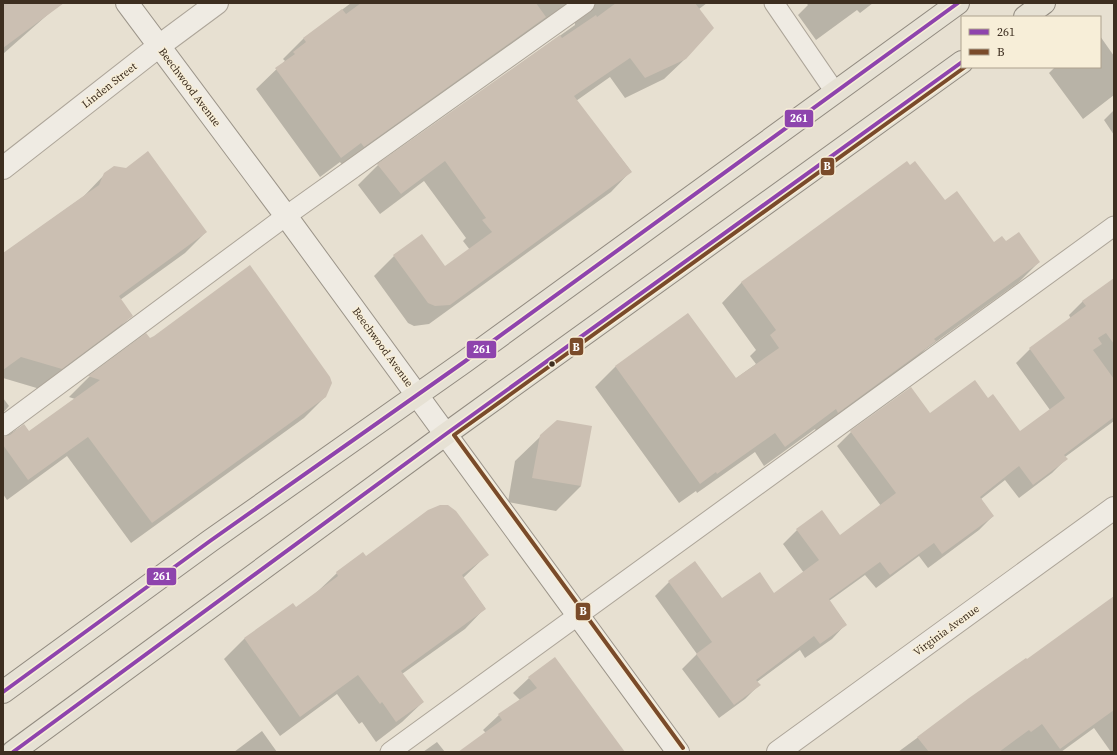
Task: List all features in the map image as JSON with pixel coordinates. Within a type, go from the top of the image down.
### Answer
[{"type":"main road","points":[[3,692],[204,545],[418,395],[958,3]]},
{"type":"main road","points":[[1026,16],[1044,3]]},
{"type":"main road","points":[[13,752],[446,434],[961,63]]},
{"type":"street","name":"Beechwood Avenue","points":[[127,3],[418,395],[678,752]]},
{"type":"street","name":"Linden Street","points":[[3,168],[159,46],[217,3]]},
{"type":"street","name":"Virginia Avenue","points":[[778,752],[1114,508]]},
{"type":"lane","points":[[3,426],[286,216],[585,3]]},
{"type":"lane","points":[[774,3],[835,92]]},
{"type":"lane","points":[[390,752],[1114,226]]},
{"type":"building","points":[[3,3],[64,3],[3,48]]},
{"type":"building","points":[[361,3],[536,3],[546,17],[364,147],[361,143],[341,158],[275,68],[295,54],[293,52],[306,42],[303,38],[342,9],[346,14]]},
{"type":"building","points":[[616,3],[695,3],[714,28],[686,59],[645,78],[630,58],[574,96],[632,172],[450,305],[435,306],[428,303],[393,255],[422,234],[445,266],[492,232],[482,220],[486,218],[445,161],[401,194],[377,164],[560,35],[562,38],[596,15],[597,17]]},
{"type":"building","points":[[148,151],[207,232],[119,296],[133,316],[62,369],[21,357],[3,370],[3,253],[99,185],[104,173],[114,166],[126,168]]},
{"type":"building","points":[[907,161],[910,165],[915,161],[945,200],[957,191],[994,242],[1002,236],[1006,241],[1019,232],[1040,262],[934,339],[936,341],[838,413],[836,409],[785,447],[775,433],[717,474],[716,472],[700,484],[615,366],[688,313],[736,378],[779,348],[770,335],[776,330],[741,282]]},
{"type":"building","points":[[250,265],[330,377],[332,383],[326,397],[152,523],[88,437],[28,480],[3,445],[3,437],[10,435],[24,424],[29,431],[100,380],[88,376],[146,333],[150,338],[154,336]]},
{"type":"building","points":[[1114,278],[1114,344],[1106,333],[1098,338],[1102,344],[1093,350],[1114,379],[1114,417],[1064,455],[1068,459],[1033,485],[1019,466],[980,497],[994,516],[942,554],[934,543],[890,575],[880,562],[829,599],[847,625],[820,644],[814,636],[756,680],[761,685],[734,705],[696,654],[712,642],[668,581],[695,561],[722,598],[760,572],[774,593],[819,560],[796,529],[822,510],[840,535],[896,493],[850,431],[911,387],[930,413],[975,380],[988,398],[993,394],[1020,431],[1065,398],[1029,348],[1086,306],[1082,301]]},
{"type":"building","points":[[557,420],[592,426],[581,486],[532,478],[540,435]]},
{"type":"building","points":[[440,505],[448,505],[456,511],[489,555],[462,575],[486,609],[401,671],[424,702],[396,722],[382,702],[380,704],[358,675],[300,717],[244,638],[293,603],[296,607],[338,576],[336,572],[363,552],[366,556],[428,510]]},
{"type":"building","points":[[1114,596],[1114,710],[1060,749],[1042,724],[1031,732],[1029,730],[999,752],[929,752],[917,737],[969,698],[1026,658],[1027,659]]},
{"type":"building","points":[[555,657],[625,752],[458,752],[502,720],[498,714],[537,688],[528,677]]},
{"type":"transit line","name":"261","points":[[3,692],[210,541],[464,362],[958,3]]},
{"type":"transit line","name":"261","points":[[13,752],[446,434],[961,63]]},
{"type":"transit line","name":"B","points":[[683,748],[454,435],[964,68]]}]
